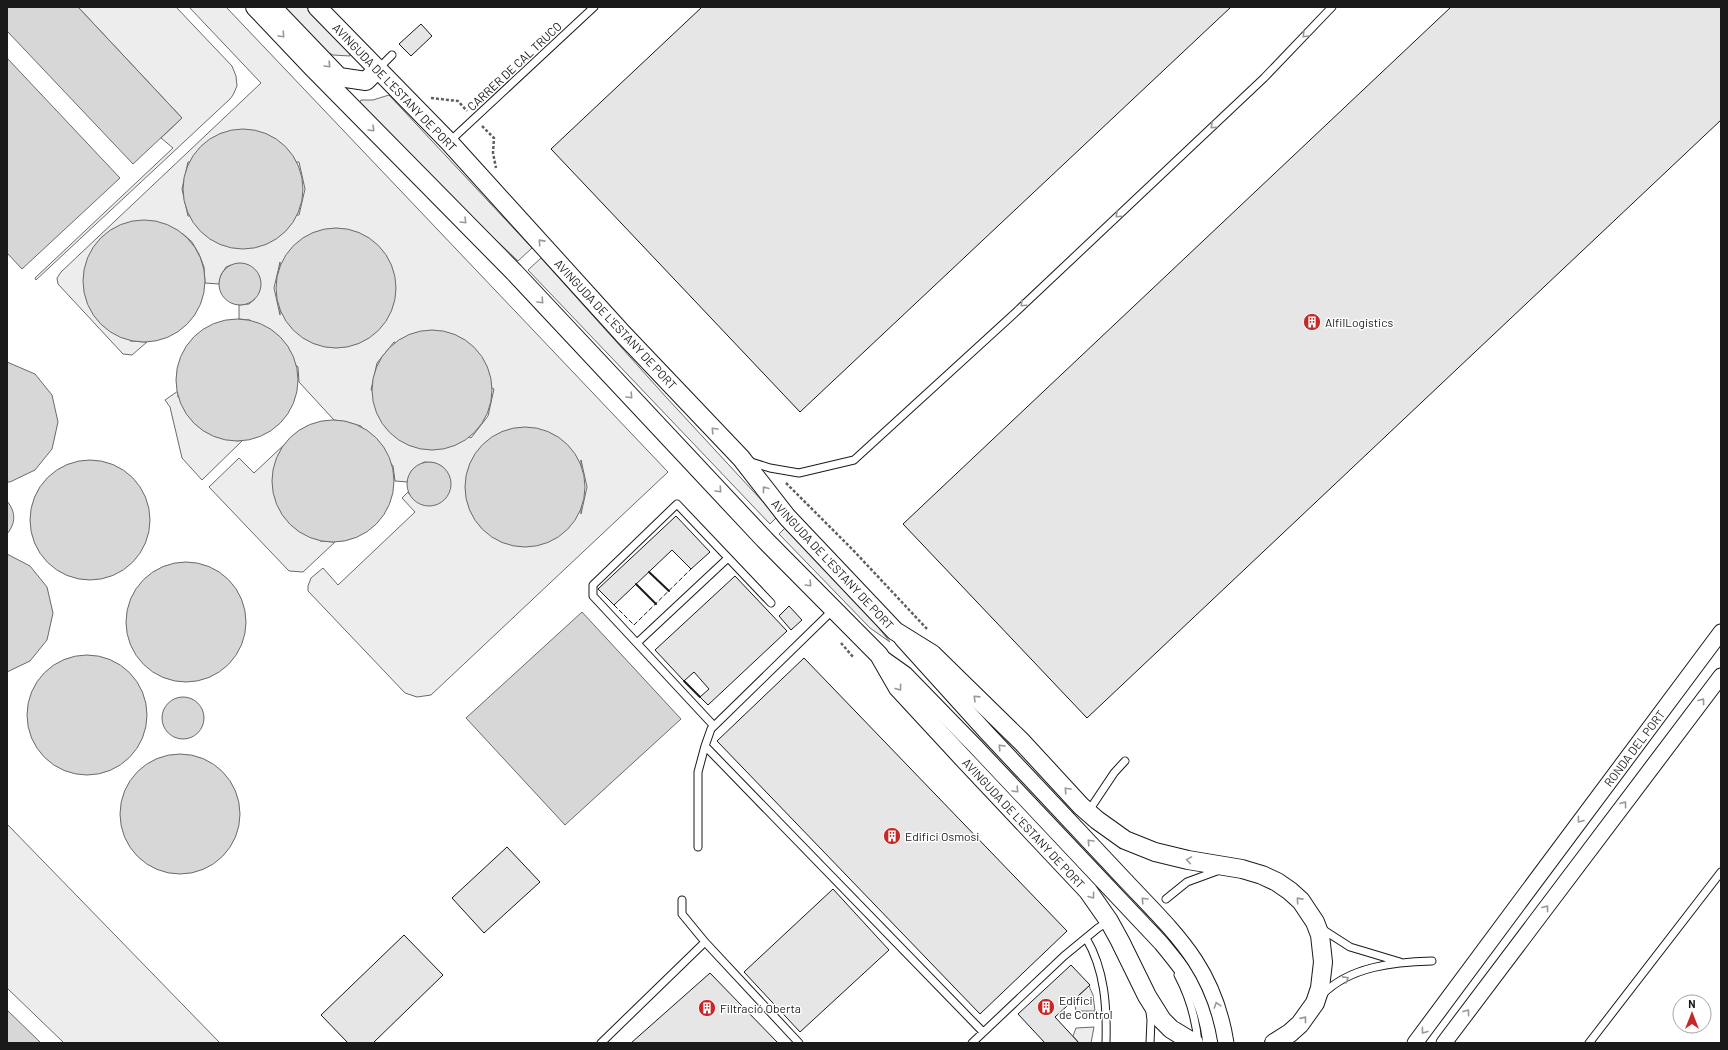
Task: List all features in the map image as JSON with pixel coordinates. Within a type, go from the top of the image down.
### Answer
[{"type":"street","name":"AVINGUDA DE L'ESTANY DE PORT","points":[[255,7],[514,272],[763,538],[879,655],[898,688],[1088,891],[1109,921],[1147,996],[1162,1020],[1171,1029],[1194,1043]]},
{"type":"street","points":[[272,7],[339,77],[366,81],[378,69]]},
{"type":"street","name":"AVINGUDA DE L'ESTANY DE PORT","points":[[317,7],[449,142],[623,334],[741,458],[787,517],[895,631],[932,654],[1022,742],[1088,812],[1112,832],[1139,846],[1173,857],[1242,869],[1277,882],[1301,901],[1315,922],[1321,942],[1323,962],[1320,988],[1315,1003],[1300,1024],[1290,1033],[1274,1043]]},
{"type":"street","points":[[895,631],[987,733],[1176,933],[1197,963],[1214,994],[1226,1043]]},
{"type":"street","name":"RONDA DEL PORT","points":[[1415,1043],[1721,632]]},
{"type":"street","points":[[879,655],[905,674],[1161,943],[1189,978],[1197,992],[1208,1022],[1212,1043]]},
{"type":"street","points":[[1444,1043],[1721,676]]},
{"type":"lane","name":"CARRER DE CAL TRUCO","points":[[449,142],[594,7]]},
{"type":"lane","points":[[741,458],[770,468],[799,473],[854,460],[1016,312],[1258,83],[1332,7]]},
{"type":"lane","points":[[378,69],[392,55]]},
{"type":"lane","points":[[714,726],[593,596],[593,585],[678,504],[770,603]]},
{"type":"lane","points":[[637,643],[728,558]]},
{"type":"lane","points":[[698,847],[698,772],[704,746],[711,728],[834,609]]},
{"type":"lane","points":[[704,746],[983,1032]]},
{"type":"lane","points":[[1088,812],[1114,773],[1125,761]]},
{"type":"lane","points":[[1166,899],[1187,882],[1200,876],[1226,869],[1242,869]]},
{"type":"lane","points":[[1589,1043],[1721,872]]},
{"type":"lane","points":[[682,900],[682,914],[705,942],[799,1043]]},
{"type":"lane","points":[[972,1043],[1064,956],[1109,921]]},
{"type":"lane","points":[[1315,922],[1327,932],[1350,946],[1402,962]]},
{"type":"lane","points":[[1086,938],[1099,965],[1105,993],[1107,1021],[1106,1043]]},
{"type":"lane","points":[[601,1043],[705,942]]},
{"type":"lane","points":[[1161,943],[1184,986],[1195,1020],[1198,1043]]},
{"type":"lane","points":[[1315,1003],[1332,987],[1357,973],[1402,962],[1432,961]]},
{"type":"lane","points":[[1147,996],[1152,1020],[1150,1043]]},
{"type":"path","name":"AVINGUDA DE L'ESTANY DE PORT","points":[[428,97],[458,101],[494,138],[493,153],[496,170]]},
{"type":"path","name":"AVINGUDA DE L'ESTANY DE PORT","points":[[770,468],[848,545],[931,633]]},
{"type":"shaded area","points":[[7,7],[78,7],[182,118],[133,164],[7,31]]},
{"type":"shaded area","points":[[78,7],[176,7],[232,66],[236,76],[237,86],[230,99],[36,280],[35,278],[173,148],[161,138],[182,118]]},
{"type":"shaded area","points":[[189,7],[226,7],[668,472],[431,695],[417,697],[405,693],[308,591],[308,586],[311,578],[323,568],[338,585],[415,512],[402,498],[443,467],[434,463],[424,462],[412,470],[407,482],[395,481],[393,466],[361,426],[334,420],[299,382],[298,367],[250,320],[239,319],[239,305],[249,304],[255,299],[231,265],[226,267],[221,275],[219,284],[205,283],[204,267],[199,254],[192,242],[182,233],[130,341],[147,342],[132,355],[123,354],[58,284],[57,278],[61,272],[261,83]],"holes":[[[188,162],[299,162],[305,189],[299,215],[188,216],[182,189]],[[280,262],[280,315],[274,288]],[[394,342],[494,389],[488,416],[471,438],[371,390],[377,363]],[[581,460],[587,487],[581,514]]]},
{"type":"shaded area","points":[[279,7],[306,7],[350,54],[350,56],[333,55],[321,49]]},
{"type":"shaded area","points":[[7,58],[120,178],[22,269],[7,253]]},
{"type":"shaded area","points":[[389,95],[532,248],[518,261],[433,180],[359,103],[361,100],[373,100]]},
{"type":"shaded area","points":[[243,129],[266,133],[286,146],[299,166],[303,189],[299,212],[286,232],[266,245],[243,249],[220,245],[200,232],[187,212],[183,189],[187,166],[200,146],[220,133]]},
{"type":"shaded area","points":[[144,220],[156,221],[167,225],[178,230],[187,238],[195,247],[200,258],[204,269],[204,293],[200,304],[195,315],[187,324],[178,332],[167,337],[156,341],[144,342],[132,341],[121,337],[110,332],[101,324],[93,315],[88,304],[84,293],[83,281],[84,269],[88,258],[93,247],[101,238],[110,230],[121,225],[132,221]]},
{"type":"shaded area","points":[[336,228],[359,232],[379,245],[392,265],[396,288],[392,311],[379,331],[359,344],[336,348],[313,344],[293,331],[280,311],[276,288],[280,265],[293,245],[313,232]]},
{"type":"shaded area","points":[[541,258],[666,397],[777,517],[770,524],[528,270]]},
{"type":"shaded area","points":[[236,263],[244,263],[252,266],[258,272],[261,284],[258,296],[252,302],[244,305],[236,305],[228,302],[222,296],[219,288],[219,280],[222,272],[228,266]]},
{"type":"shaded area","points":[[237,319],[249,320],[260,324],[271,329],[280,337],[288,346],[293,357],[297,368],[297,392],[293,403],[288,414],[280,423],[271,431],[260,436],[249,440],[237,441],[225,440],[214,436],[203,431],[194,423],[186,414],[181,403],[177,392],[176,380],[177,368],[181,357],[186,346],[194,337],[203,329],[214,324],[225,320]]},
{"type":"shaded area","points":[[432,330],[455,334],[475,347],[488,367],[492,390],[488,413],[475,433],[455,446],[432,450],[409,446],[389,433],[376,413],[372,390],[376,367],[389,347],[409,334]]},
{"type":"shaded area","points":[[7,362],[35,374],[52,395],[58,422],[52,449],[35,470],[10,482],[7,482]]},
{"type":"shaded area","points":[[178,391],[178,397],[237,441],[243,440],[202,480],[182,458],[170,407],[165,400]]},
{"type":"shaded area","points":[[333,420],[345,421],[356,425],[367,430],[376,438],[384,447],[389,458],[393,469],[393,493],[389,504],[384,515],[376,524],[367,532],[356,537],[345,541],[333,542],[321,541],[310,537],[299,532],[290,524],[282,515],[277,504],[273,493],[272,481],[273,469],[277,458],[282,447],[290,438],[299,430],[310,425],[321,421]]},
{"type":"shaded area","points":[[525,427],[548,431],[568,444],[581,464],[585,487],[581,510],[568,530],[548,543],[525,547],[502,543],[482,530],[469,510],[465,487],[469,464],[482,444],[502,431]]},
{"type":"shaded area","points":[[286,443],[278,455],[320,541],[335,542],[303,572],[289,571],[209,487],[239,458],[254,473]]},
{"type":"shaded area","points":[[90,460],[113,464],[133,477],[146,497],[150,520],[146,543],[133,563],[113,576],[90,580],[67,576],[47,563],[34,543],[30,520],[34,497],[47,477],[67,464]]},
{"type":"shaded area","points":[[433,462],[445,468],[450,476],[450,492],[445,500],[437,505],[425,506],[413,500],[408,492],[407,480],[413,468],[421,463]]},
{"type":"shaded area","points":[[7,501],[12,509],[14,518],[12,526],[7,534]]},
{"type":"shaded area","points":[[786,527],[875,623],[890,642],[870,628],[779,534]]},
{"type":"shaded area","points":[[7,554],[30,566],[47,587],[53,613],[47,640],[30,661],[7,672]]},
{"type":"shaded area","points":[[186,562],[209,566],[229,579],[242,599],[246,622],[242,645],[229,665],[209,678],[186,682],[163,678],[143,665],[130,645],[126,622],[130,599],[143,579],[163,566]]},
{"type":"shaded area","points":[[582,612],[681,719],[565,825],[466,718]]},
{"type":"shaded area","points":[[87,655],[110,659],[130,672],[143,692],[147,715],[143,738],[130,758],[110,771],[87,775],[64,771],[44,758],[31,738],[27,715],[31,692],[44,672],[64,659]]},
{"type":"shaded area","points":[[179,697],[187,697],[195,700],[201,706],[204,718],[201,730],[195,736],[187,739],[179,739],[171,736],[165,730],[162,722],[162,714],[165,706],[171,700]]},
{"type":"shaded area","points":[[180,754],[203,758],[223,771],[236,791],[240,814],[236,837],[223,857],[203,870],[180,874],[157,870],[137,857],[124,837],[120,814],[124,791],[137,771],[157,758]]},
{"type":"shaded area","points":[[7,824],[220,1043],[64,1043],[7,988]]},
{"type":"shaded area","points":[[1089,986],[1093,995],[1095,1011],[1076,1011],[1074,1000]]},
{"type":"shaded area","points":[[7,1010],[41,1043],[7,1043]]},
{"type":"shaded area","points":[[1094,1027],[1091,1043],[1079,1043],[1073,1036],[1076,1028]]},
{"type":"building","points":[[702,7],[1231,7],[800,412],[551,149]]},
{"type":"building","name":"AlfilLogistics","points":[[1451,7],[1721,7],[1721,120],[1087,718],[903,524]]},
{"type":"building","points":[[421,24],[432,36],[411,56],[399,44]]},
{"type":"building","points":[[676,516],[710,552],[691,569],[672,550],[614,605],[598,589]]},
{"type":"building","points":[[735,576],[787,631],[708,705],[700,697],[709,689],[694,672],[684,681],[655,650]]},
{"type":"building","points":[[789,606],[802,620],[791,630],[779,616]]},
{"type":"building","name":"Edifici Osmosi","points":[[804,658],[1067,931],[980,1014],[717,741]]},
{"type":"building","points":[[507,847],[540,882],[484,933],[452,898]]},
{"type":"building","points":[[833,889],[889,950],[800,1032],[744,972]]},
{"type":"building","points":[[404,935],[443,975],[373,1043],[348,1043],[321,1015]]},
{"type":"building","name":"Edifici de Control","points":[[1071,965],[1090,985],[1055,1017],[1079,1043],[1045,1043],[1018,1014]]},
{"type":"building","name":"Filtració Oberta","points":[[710,973],[778,1043],[631,1043]]},
{"type":"fence","points":[[614,605],[634,625],[691,569]]},
{"type":"wall","points":[[649,572],[669,591]]},
{"type":"wall","points":[[636,584],[656,604]]},
{"type":"wall","points":[[684,681],[700,697]]},
{"type":"place","name":"AlfilLogistics","points":[[1312,322]]},
{"type":"place","name":"Edifici Osmosi","points":[[892,836]]},
{"type":"place","name":"Edifici de Control","points":[[1046,1007]]},
{"type":"place","name":"Filtració Oberta","points":[[707,1008]]}]
